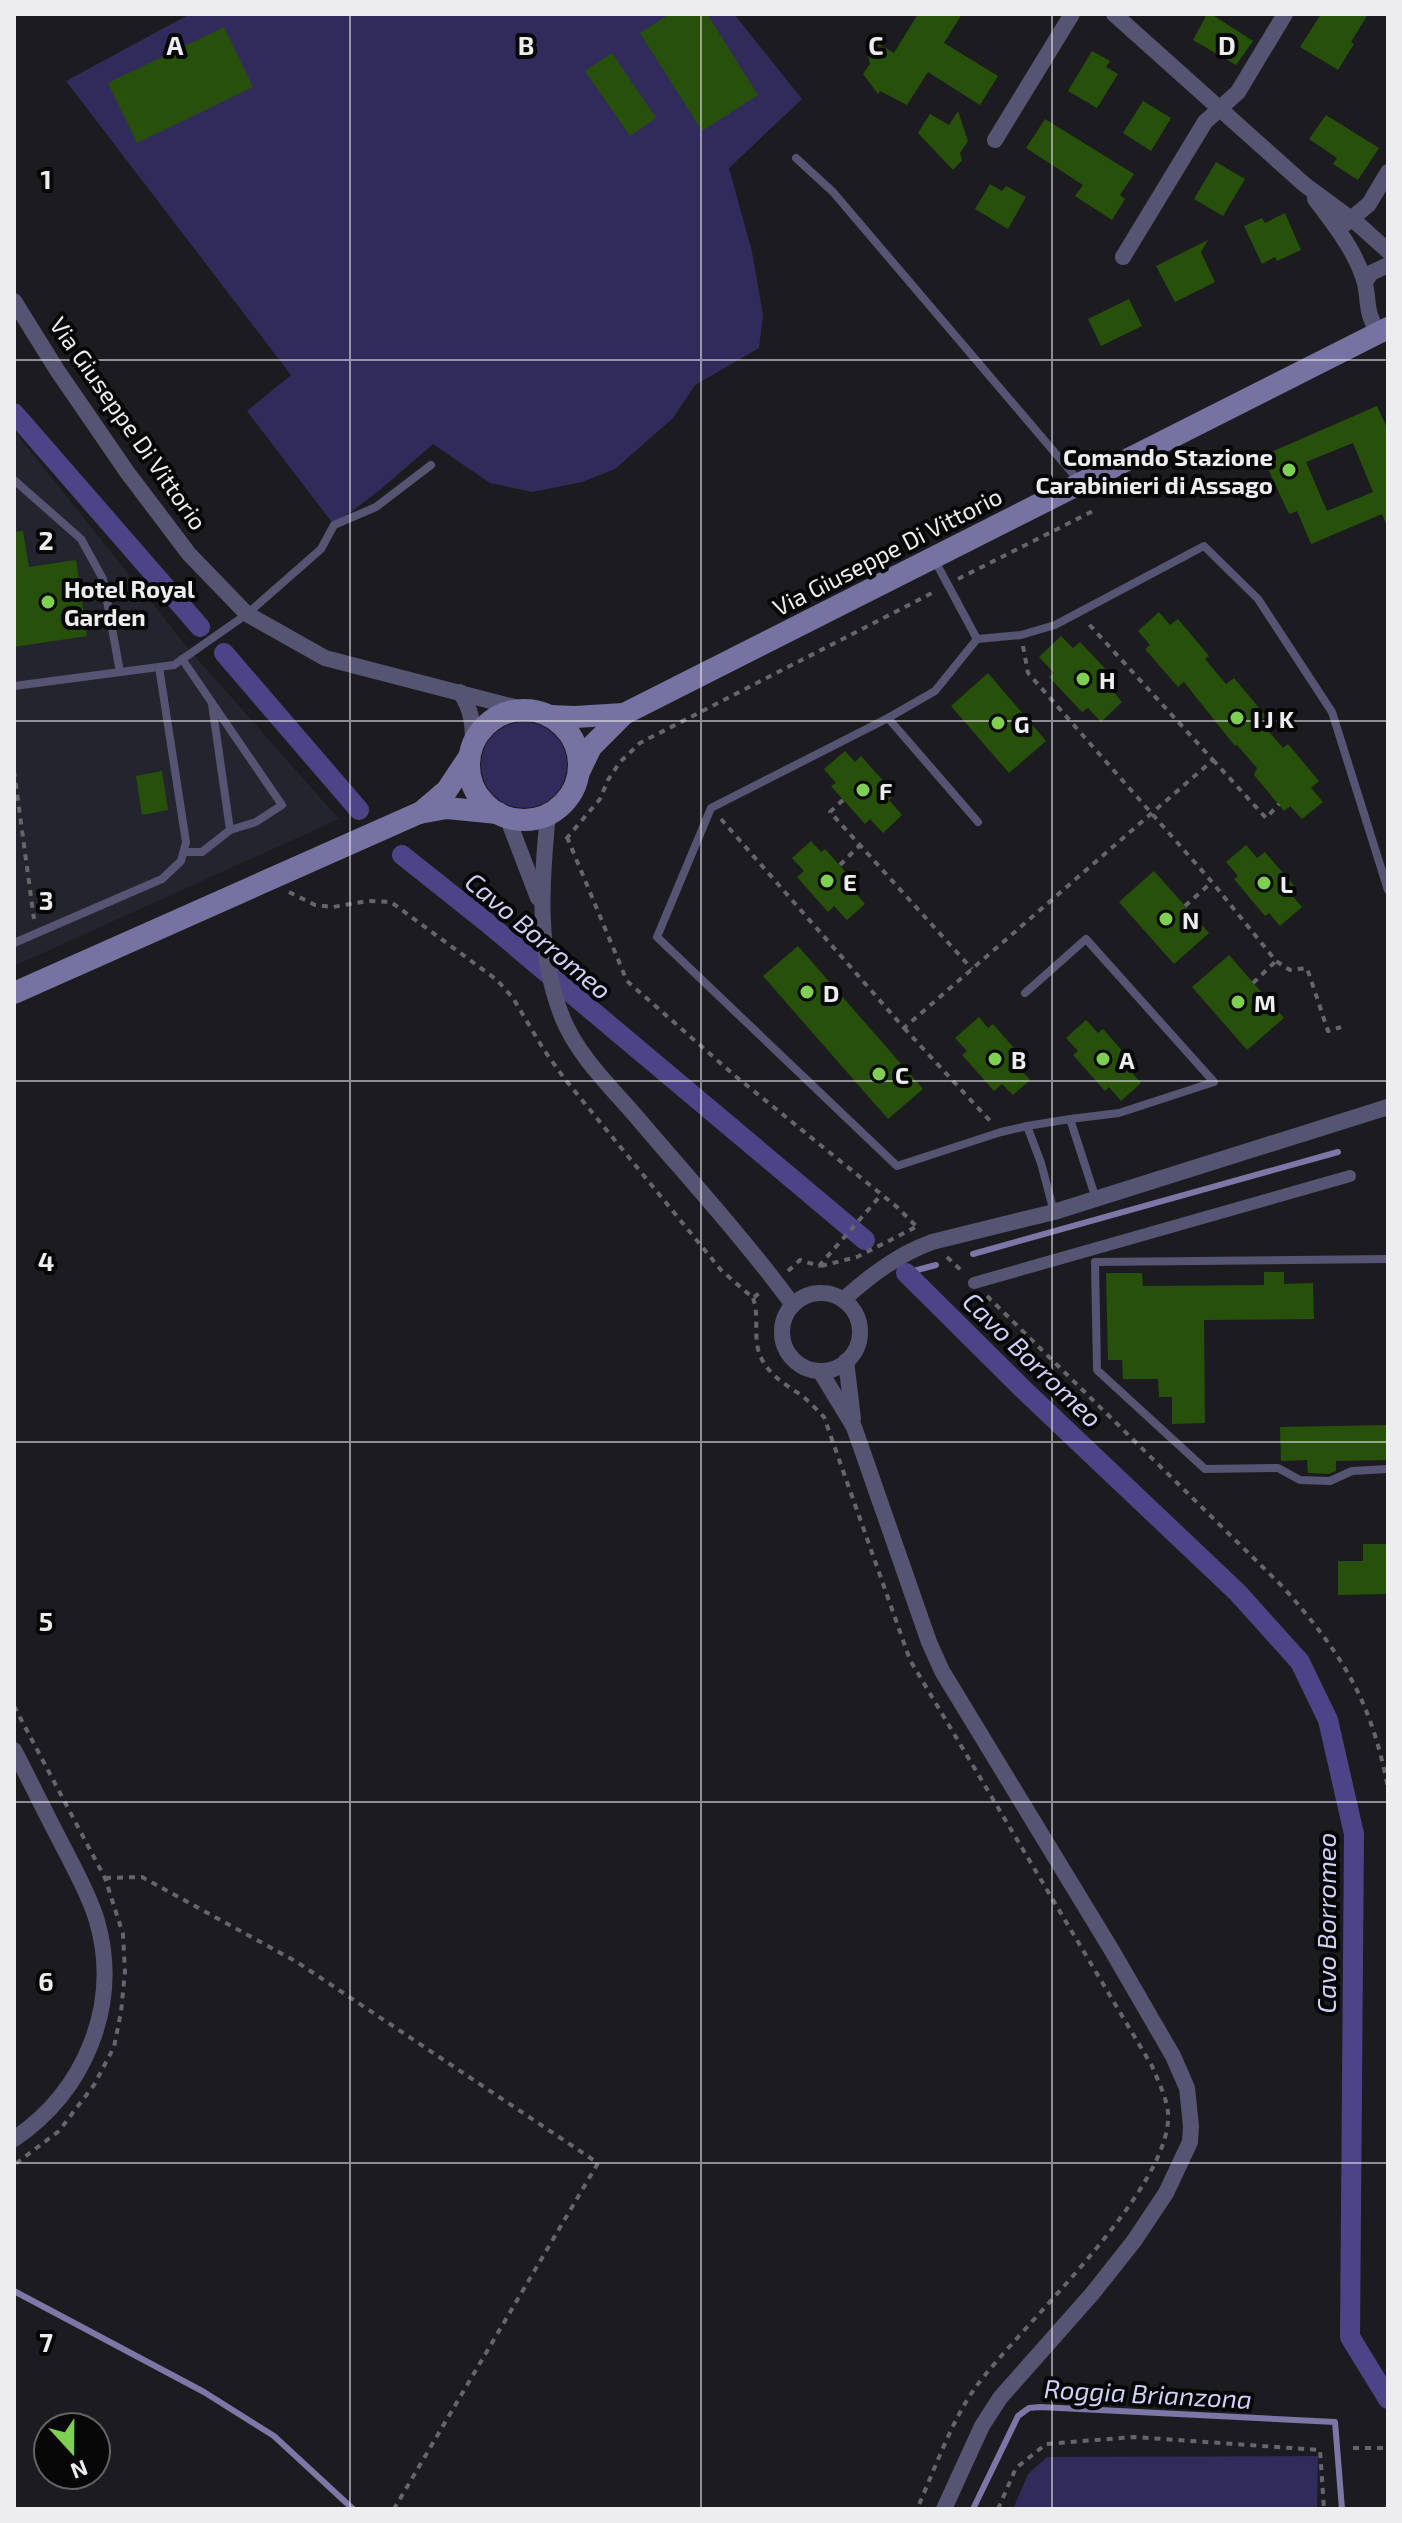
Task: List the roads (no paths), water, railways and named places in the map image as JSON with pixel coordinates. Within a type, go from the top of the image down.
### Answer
[{"type":"main road","name":"Via Giuseppe Di Vittorio","points":[[579,772],[591,747],[624,714],[1080,482],[1385,332]]},
{"type":"main road","points":[[14,993],[419,813],[447,808],[527,820],[548,814],[571,795],[579,772],[578,753],[573,739],[562,724],[550,716],[522,709],[505,713],[491,720],[479,733],[447,790],[419,813]]},
{"type":"main road","name":"Via Giuseppe Di Vittorio","points":[[550,716],[624,714]]},
{"type":"main road","points":[[471,751],[469,773],[473,786],[484,802],[502,815]]},
{"type":"street","points":[[995,140],[1072,14]]},
{"type":"street","points":[[1114,14],[1305,185],[1388,251]]},
{"type":"street","points":[[1123,257],[1205,122],[1238,92],[1285,14]]},
{"type":"street","points":[[1337,230],[1369,204],[1388,172]]},
{"type":"street","points":[[1305,185],[1357,262],[1365,282],[1371,322],[1385,332]]},
{"type":"street","points":[[1365,282],[1371,273],[1388,265]]},
{"type":"street","name":"Via Giuseppe Di Vittorio","points":[[14,301],[127,472],[189,554],[247,614],[325,658],[522,709]]},
{"type":"street","points":[[460,692],[470,707],[473,723],[471,751]]},
{"type":"street","points":[[548,814],[540,903],[543,936],[562,1016],[593,1066],[793,1305]]},
{"type":"street","points":[[502,815],[540,903]]},
{"type":"street","points":[[843,1300],[876,1271],[932,1242],[1054,1212],[1388,1107]]},
{"type":"street","points":[[974,1283],[1350,1176]]},
{"type":"street","points":[[817,1293],[830,1294],[843,1300],[857,1318],[859,1330],[858,1342],[846,1361],[838,1367],[820,1371],[796,1362],[787,1352],[782,1327],[793,1305],[817,1293]]},
{"type":"street","points":[[846,1361],[854,1427]]},
{"type":"street","points":[[820,1371],[854,1427],[942,1671],[1165,2043],[1187,2088],[1190,2110],[1190,2142],[1166,2193],[1134,2241],[1092,2294],[1000,2398],[982,2426],[944,2509]]},
{"type":"street","points":[[14,1750],[90,1899],[106,1964],[104,1998],[92,2048],[73,2081],[47,2114],[14,2139]]},
{"type":"lane","points":[[796,158],[833,192],[1080,482]]},
{"type":"lane","points":[[14,686],[174,665],[247,614],[321,549],[334,525],[376,507],[431,465]]},
{"type":"lane","points":[[14,480],[81,539],[103,579],[120,672]]},
{"type":"lane","points":[[1025,993],[1086,939],[1214,1082],[1119,1113],[1001,1132],[897,1166],[657,937],[711,808],[935,691],[977,639],[1021,635],[1055,625],[1204,546],[1258,599],[1332,712],[1388,890]]},
{"type":"lane","points":[[933,557],[977,639]]},
{"type":"lane","points":[[182,659],[282,805],[256,822],[230,830],[202,852],[184,852]]},
{"type":"lane","points":[[14,943],[162,879],[181,861],[186,842],[159,667]]},
{"type":"lane","points":[[211,702],[230,830]]},
{"type":"lane","points":[[888,718],[978,822]]},
{"type":"lane","points":[[1070,1119],[1096,1199]]},
{"type":"lane","points":[[1027,1126],[1054,1212]]},
{"type":"lane","points":[[1388,1259],[1095,1262],[1097,1370],[1205,1469],[1278,1468],[1300,1480],[1330,1481],[1352,1471],[1388,1469]]},
{"type":"waterway","name":"Cavo Borromeo","points":[[14,413],[200,627]]},
{"type":"waterway","name":"Cavo Borromeo","points":[[224,653],[359,810]]},
{"type":"waterway","name":"Cavo Borromeo","points":[[402,855],[490,925],[865,1240]]},
{"type":"waterway","points":[[973,1254],[1338,1152]]},
{"type":"waterway","points":[[906,1273],[936,1265]]},
{"type":"waterway","name":"Cavo Borromeo","points":[[906,1273],[1026,1392],[1238,1593],[1300,1662],[1328,1720],[1354,1834],[1350,2337],[1388,2399]]},
{"type":"waterway","points":[[14,2291],[204,2392],[274,2436],[353,2509]]},
{"type":"waterway","name":"Roggia Brianzona","points":[[973,2509],[1018,2416],[1029,2408],[1040,2407],[1335,2422],[1342,2509]]},
{"type":"place","name":"Comando Stazione Carabinieri di Assago","points":[[1289,470]]},
{"type":"place","name":"Hotel Royal Garden","points":[[48,602]]},
{"type":"place","name":"H","points":[[1083,679]]},
{"type":"place","name":"I J K","points":[[1237,718]]},
{"type":"place","name":"G","points":[[998,723]]},
{"type":"place","name":"F","points":[[863,790]]},
{"type":"place","name":"E","points":[[827,881]]},
{"type":"place","name":"L","points":[[1264,883]]},
{"type":"place","name":"N","points":[[1166,919]]},
{"type":"place","name":"D","points":[[807,992]]},
{"type":"place","name":"M","points":[[1238,1002]]},
{"type":"place","name":"B","points":[[995,1059]]},
{"type":"place","name":"A","points":[[1103,1059]]},
{"type":"place","name":"C","points":[[879,1074]]}]
